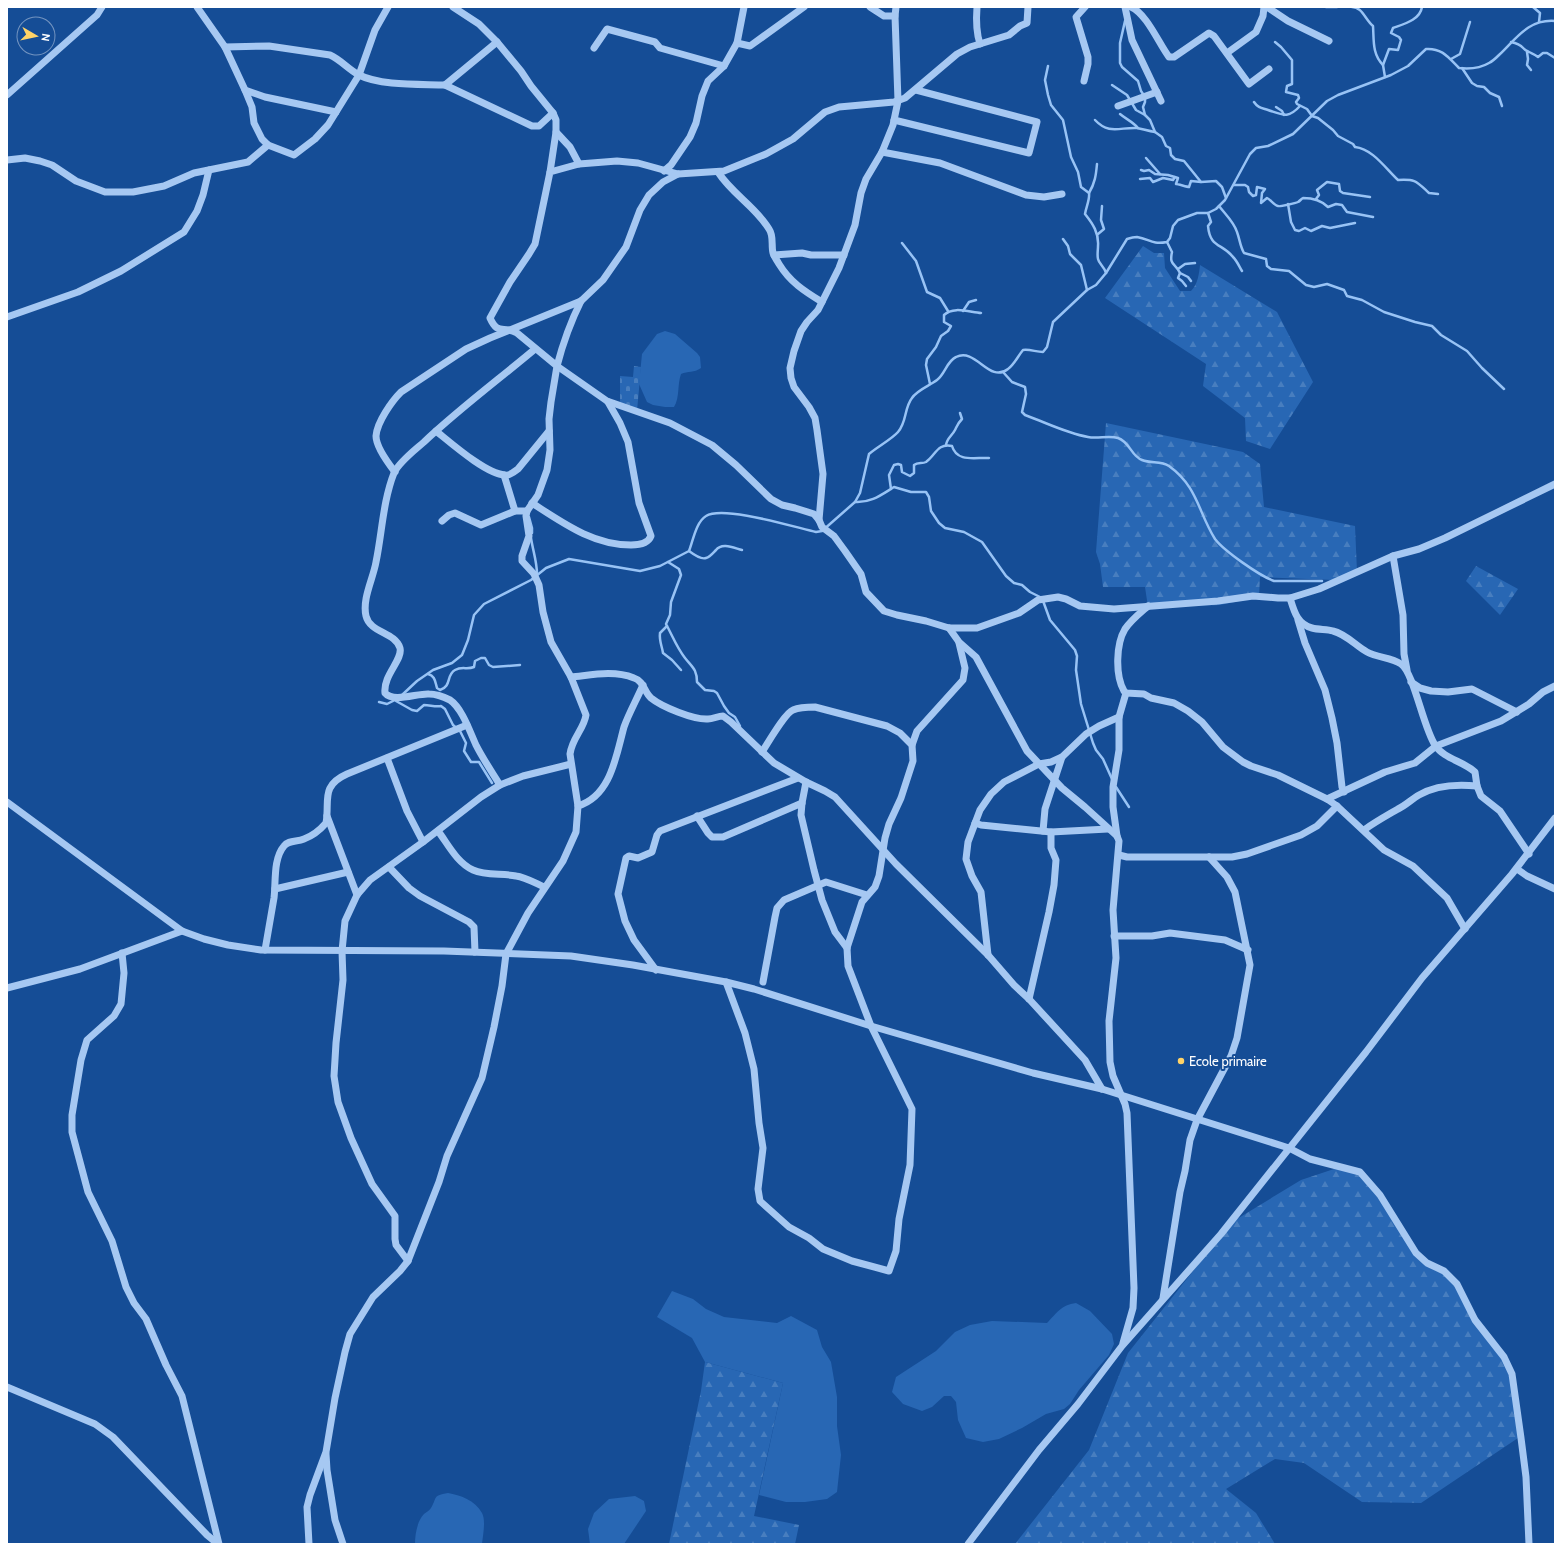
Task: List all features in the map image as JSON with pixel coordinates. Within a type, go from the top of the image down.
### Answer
[{"type":"street","points":[[7,95],[97,15],[102,7]]},
{"type":"street","points":[[197,7],[225,47],[252,107],[257,131],[262,139],[268,145],[294,155],[315,139],[328,125],[359,74],[375,30],[388,7]]},
{"type":"street","points":[[453,7],[479,24],[497,42],[553,113],[556,120],[556,132],[550,172],[535,244],[510,282],[490,318],[494,327],[517,333],[535,349],[607,401],[670,423],[712,445],[736,465],[771,499],[782,505],[814,514],[822,527],[834,536],[849,556],[861,574],[866,592],[884,611],[949,628],[977,628],[1019,613],[1038,600],[1058,597],[1080,606],[1114,609],[1218,602],[1253,596],[1290,598],[1319,589],[1393,556],[1419,549],[1445,538],[1555,484]]},
{"type":"street","points":[[664,171],[671,165],[690,137],[696,123],[702,96],[708,81],[724,66],[737,43],[744,7]]},
{"type":"street","points":[[737,43],[750,46],[804,7]]},
{"type":"street","points":[[870,7],[884,16],[895,16]]},
{"type":"street","points":[[819,520],[823,474],[815,418],[809,407],[794,387],[790,368],[801,331],[818,310],[839,268],[855,225],[861,193],[866,179],[890,135],[898,101],[896,7]]},
{"type":"street","points":[[977,7],[977,36],[980,44]]},
{"type":"street","points":[[550,172],[579,164],[617,161],[638,163],[678,174],[718,172],[731,169],[766,154],[793,139],[826,112],[839,107],[898,101],[905,98],[953,57],[970,47],[1009,35],[1020,26],[1027,23],[1028,7]]},
{"type":"street","points":[[1084,81],[1088,64],[1076,17],[1085,7]]},
{"type":"street","points":[[1125,7],[1132,40],[1161,101]]},
{"type":"street","points":[[1131,7],[1137,10],[1169,57],[1174,57],[1209,33],[1214,36],[1250,84],[1269,69]]},
{"type":"street","points":[[1226,53],[1256,32],[1264,7]]},
{"type":"street","points":[[1268,7],[1288,21],[1329,41]]},
{"type":"street","points":[[594,48],[607,29],[646,39],[655,42],[660,48],[724,66]]},
{"type":"street","points":[[445,85],[497,42]]},
{"type":"street","points":[[225,47],[269,46],[330,56],[359,74],[371,79],[402,84],[445,85],[532,126],[539,126],[553,113]]},
{"type":"street","points":[[245,90],[265,97],[336,112]]},
{"type":"street","points":[[894,120],[1029,153],[1037,122],[916,90]]},
{"type":"street","points":[[1118,106],[1157,92]]},
{"type":"street","points":[[556,132],[570,147],[579,164]]},
{"type":"street","points":[[7,160],[25,158],[40,161],[52,165],[76,181],[105,192],[133,192],[164,186],[194,173],[248,162],[268,145]]},
{"type":"street","points":[[882,152],[940,162],[1026,195],[1044,197],[1062,194]]},
{"type":"street","points":[[7,316],[78,292],[121,271],[184,232],[203,195],[209,170]]},
{"type":"street","points":[[718,172],[725,183],[753,210],[769,229],[772,236],[774,255],[786,274],[794,283],[822,302]]},
{"type":"street","points":[[395,472],[386,462],[380,450],[376,436],[380,423],[393,400],[402,392],[466,349],[581,301],[604,280],[623,251],[640,210],[649,195],[663,182],[678,174]]},
{"type":"street","points":[[774,255],[802,253],[811,255],[844,256]]},
{"type":"street","points":[[309,1544],[307,1507],[326,1452],[335,1398],[350,1334],[373,1297],[408,1262],[439,1182],[447,1156],[482,1078],[494,1028],[506,954],[544,887],[563,861],[576,832],[578,806],[571,764],[571,746],[585,721],[586,715],[571,677],[551,642],[543,612],[540,585],[534,574],[522,561],[523,552],[529,536],[526,516],[527,511],[538,495],[547,470],[550,450],[549,431],[551,402],[558,366],[565,337],[581,301]]},
{"type":"street","points":[[500,785],[477,746],[467,725],[451,700],[430,694],[390,697],[385,693],[384,688],[387,678],[399,659],[400,649],[397,643],[389,636],[377,631],[367,618],[365,611],[368,592],[376,563],[387,499],[395,472],[407,457],[436,431],[535,349]]},
{"type":"street","points":[[532,503],[559,521],[583,534],[608,543],[634,545],[646,543],[650,539],[651,536],[639,503],[628,442],[620,423],[607,401]]},
{"type":"street","points":[[436,431],[484,467],[504,475],[514,473],[549,431]]},
{"type":"street","points":[[504,475],[515,510]]},
{"type":"street","points":[[442,521],[449,515],[455,513],[481,525],[488,524],[515,510],[527,511]]},
{"type":"street","points":[[1393,556],[1403,615],[1404,654],[1407,670],[1428,730],[1436,746],[1447,756],[1475,772],[1476,786],[1481,796],[1500,811],[1529,854]]},
{"type":"street","points":[[1290,598],[1305,643],[1325,690],[1337,743],[1341,782],[1344,792]]},
{"type":"street","points":[[1148,606],[1132,620],[1125,629],[1120,640],[1118,660],[1122,688],[1126,692],[1144,694],[1151,698],[1174,703],[1188,711],[1202,722],[1223,747],[1243,762],[1278,775],[1327,799],[1337,806],[1384,850],[1413,866],[1447,898],[1465,929]]},
{"type":"street","points":[[1298,619],[1311,628],[1334,631],[1367,652],[1392,659],[1401,664],[1407,670]]},
{"type":"street","points":[[949,628],[959,642],[976,657],[1027,751],[1054,781],[1117,836],[1120,841],[1113,910],[1116,958],[1109,1021],[1110,1056],[1113,1076],[1125,1104],[1127,1113],[1134,1288],[1133,1308],[1122,1346]]},
{"type":"street","points":[[726,982],[746,1033],[754,1069],[758,1122],[763,1148],[758,1189],[760,1201],[789,1227],[809,1238],[823,1249],[852,1261],[889,1271],[896,1251],[899,1219],[910,1165],[912,1109],[871,1026],[848,966],[847,948],[862,902],[875,887],[879,876],[882,849],[889,824],[901,798],[913,761],[912,745],[917,731],[962,680],[965,668],[959,642]]},
{"type":"street","points":[[571,677],[611,673],[635,678],[640,681],[652,699],[678,711],[708,719],[723,716],[774,763],[798,778],[834,797],[882,849],[988,955],[1014,985],[1029,999],[1085,1060],[1102,1089]]},
{"type":"street","points":[[1411,682],[1420,688],[1431,691],[1448,692],[1472,689],[1516,712]]},
{"type":"street","points":[[578,806],[592,800],[597,796],[606,782],[613,768],[625,726],[643,685]]},
{"type":"street","points":[[1327,799],[1385,772],[1415,763],[1436,746],[1501,721],[1529,704],[1543,692],[1555,686]]},
{"type":"street","points":[[1117,836],[1113,807],[1113,787],[1119,750],[1119,717],[1126,692]]},
{"type":"street","points":[[762,752],[786,714],[793,710],[815,707],[887,726],[900,733],[912,745]]},
{"type":"street","points":[[988,955],[981,892],[972,876],[966,859],[968,842],[980,810],[1004,782],[1039,764],[1062,758],[1086,734],[1119,717]]},
{"type":"street","points":[[265,950],[275,889],[277,865],[284,846],[290,842],[305,839],[316,833],[326,823],[326,802],[330,787],[334,782],[342,776],[467,725]]},
{"type":"street","points":[[387,758],[407,811],[423,842]]},
{"type":"street","points":[[1043,831],[1045,809],[1062,758]]},
{"type":"street","points":[[408,1262],[396,1245],[395,1216],[372,1184],[338,1102],[334,1076],[343,980],[342,951],[345,921],[357,895],[370,880],[500,785],[523,776],[571,764]]},
{"type":"street","points":[[656,970],[634,940],[625,921],[618,894],[626,858],[629,856],[638,858],[652,852],[657,835],[660,831],[798,778]]},
{"type":"street","points":[[806,782],[801,815],[818,885],[822,900],[835,932],[847,948]]},
{"type":"street","points":[[1364,830],[1420,794],[1436,788],[1458,785],[1476,786]]},
{"type":"street","points":[[7,802],[182,931],[204,939],[228,945],[265,950],[475,952],[571,956],[633,965],[726,982],[754,988],[871,1026],[1033,1073],[1102,1089],[1289,1148],[1310,1159],[1360,1172],[1380,1195],[1416,1253],[1427,1263],[1444,1271],[1457,1284],[1475,1320],[1504,1357],[1512,1374],[1526,1477],[1529,1544]]},
{"type":"street","points":[[697,816],[712,837],[723,837],[802,803]]},
{"type":"street","points":[[1119,855],[1127,857],[1209,858],[1247,854],[1301,835],[1317,826],[1337,806]]},
{"type":"street","points":[[326,814],[357,895]]},
{"type":"street","points":[[968,1544],[1039,1450],[1078,1404],[1122,1346],[1221,1234],[1362,1058],[1422,978],[1517,869],[1555,818]]},
{"type":"street","points":[[975,823],[981,825],[1051,832],[1108,829]]},
{"type":"street","points":[[438,831],[452,851],[463,863],[473,870],[493,875],[517,876],[544,887]]},
{"type":"street","points":[[1029,999],[1054,885],[1056,860],[1051,848],[1051,832]]},
{"type":"street","points":[[1163,1298],[1188,1150],[1197,1120],[1231,1056],[1237,1038],[1250,965],[1248,950],[1233,887],[1209,858]]},
{"type":"street","points":[[389,866],[409,888],[420,896],[469,922],[474,927],[475,952]]},
{"type":"street","points":[[1517,869],[1527,876],[1555,890]]},
{"type":"street","points":[[275,889],[348,872]]},
{"type":"street","points":[[763,982],[777,908],[784,900],[826,882],[867,895]]},
{"type":"street","points":[[7,988],[36,979],[67,972],[182,931]]},
{"type":"street","points":[[1114,936],[1152,936],[1170,933],[1225,940],[1248,950]]},
{"type":"street","points":[[122,953],[124,973],[120,1004],[114,1016],[87,1040],[81,1060],[72,1115],[72,1132],[88,1192],[112,1241],[126,1287],[134,1303],[146,1319],[166,1365],[182,1396],[218,1544]]},
{"type":"street","points":[[7,1387],[95,1424],[113,1437],[207,1535],[218,1544]]},
{"type":"street","points":[[326,1452],[327,1470],[335,1520],[343,1544]]},
{"type":"green space","points":[[1143,246],[1154,253],[1164,253],[1165,268],[1180,291],[1191,291],[1198,279],[1200,265],[1277,312],[1313,382],[1270,449],[1246,441],[1245,418],[1203,386],[1206,364],[1105,298]]},
{"type":"green space","points":[[665,331],[675,334],[700,357],[701,368],[696,371],[681,374],[677,399],[674,407],[653,405],[647,402],[639,384],[642,354],[657,334]]},
{"type":"green space","points":[[634,366],[641,367],[637,411],[620,405],[620,376],[633,377]]},
{"type":"green space","points":[[1106,423],[1243,452],[1260,464],[1264,507],[1355,526],[1357,572],[1334,580],[1260,577],[1259,597],[1220,605],[1148,607],[1145,587],[1103,587],[1100,564],[1096,552]]},
{"type":"green space","points":[[1476,566],[1518,589],[1500,615],[1466,581]]},
{"type":"green space","points":[[1337,1168],[1360,1174],[1379,1197],[1415,1255],[1444,1273],[1456,1286],[1504,1357],[1511,1374],[1518,1438],[1421,1503],[1362,1502],[1304,1463],[1275,1459],[1226,1489],[1256,1513],[1275,1544],[1015,1544],[1089,1450],[1128,1353],[1232,1222],[1301,1180]]},
{"type":"green space","points":[[672,1291],[693,1299],[706,1309],[724,1317],[777,1323],[791,1316],[817,1330],[822,1347],[831,1362],[837,1397],[837,1426],[841,1455],[837,1492],[827,1499],[805,1502],[786,1502],[759,1495],[783,1383],[705,1362],[692,1338],[657,1317]]},
{"type":"green space","points":[[1076,1303],[1090,1311],[1112,1334],[1114,1344],[1109,1355],[1079,1390],[1070,1404],[1064,1409],[1046,1414],[999,1439],[983,1442],[966,1438],[958,1420],[956,1402],[951,1396],[944,1396],[932,1407],[922,1411],[903,1404],[892,1392],[896,1377],[936,1351],[955,1332],[970,1325],[992,1321],[1047,1323],[1063,1308]]},
{"type":"green space","points":[[705,1362],[783,1383],[754,1516],[799,1525],[795,1544],[669,1544],[701,1391]]},
{"type":"green space","points":[[448,1493],[467,1499],[479,1508],[484,1520],[482,1544],[415,1544],[415,1536],[420,1520],[431,1508],[437,1496]]},
{"type":"green space","points":[[635,1496],[644,1501],[646,1511],[624,1544],[590,1544],[588,1529],[594,1513],[609,1499]]},
{"type":"waterway","points":[[1326,7],[1337,7]]},
{"type":"waterway","points":[[1352,7],[1361,11],[1373,26],[1375,52],[1379,61],[1383,65]]},
{"type":"waterway","points":[[1385,77],[1383,65],[1389,49],[1398,50],[1401,40],[1399,37],[1391,33],[1393,28],[1415,18],[1421,11],[1422,7]]},
{"type":"waterway","points":[[1533,7],[1540,13],[1539,22]]},
{"type":"waterway","points":[[1125,21],[1120,43],[1120,63],[1122,67],[1138,81],[1141,91],[1145,97],[1143,107],[1145,115],[1150,120],[1155,132],[1162,137],[1166,146],[1170,148],[1171,155],[1175,159],[1184,161],[1201,182],[1216,181],[1222,187],[1226,198]]},
{"type":"waterway","points":[[402,695],[417,681],[433,670],[452,663],[462,655],[468,640],[474,615],[484,604],[531,580],[546,568],[569,559],[640,571],[660,566],[689,551],[695,532],[700,523],[706,516],[715,513],[742,515],[816,532],[822,531],[855,502],[860,493],[869,454],[898,432],[903,424],[909,402],[912,398],[923,388],[940,377],[953,359],[963,355],[976,360],[988,369],[995,372],[1001,372],[1008,369],[1023,350],[1043,352],[1047,347],[1053,322],[1087,290],[1096,285],[1106,273],[1127,239],[1137,237],[1154,242],[1167,242],[1170,238],[1173,226],[1178,220],[1197,213],[1208,213],[1216,209],[1225,200],[1250,154],[1256,148],[1268,146],[1293,134],[1327,101],[1338,95],[1391,75],[1408,66],[1426,49],[1441,52],[1459,68],[1478,67],[1493,60],[1523,31],[1537,23],[1555,21]]},
{"type":"waterway","points":[[1451,59],[1460,54],[1470,22]]},
{"type":"waterway","points":[[1275,42],[1292,60],[1292,84],[1287,86],[1286,92],[1298,95],[1299,98],[1296,102],[1297,104],[1307,109],[1312,116],[1318,118],[1338,136],[1353,144],[1355,147],[1368,151],[1398,180],[1409,180],[1418,183],[1429,193],[1438,194]]},
{"type":"waterway","points":[[1511,42],[1519,44],[1527,51],[1538,57],[1543,53],[1547,53],[1555,58]]},
{"type":"waterway","points":[[1527,52],[1527,65],[1531,70]]},
{"type":"waterway","points":[[1048,66],[1045,80],[1048,95],[1051,105],[1063,120],[1071,157],[1078,172],[1081,187],[1089,193],[1085,214],[1093,225],[1096,233],[1098,241],[1098,259],[1106,273]]},
{"type":"waterway","points":[[1462,68],[1472,83],[1477,86],[1484,87],[1490,93],[1499,97],[1502,106]]},
{"type":"waterway","points":[[1112,85],[1127,95],[1136,110],[1145,115]]},
{"type":"waterway","points":[[1254,102],[1260,108],[1285,115],[1292,113],[1300,106]]},
{"type":"waterway","points":[[1276,107],[1282,111],[1284,115]]},
{"type":"waterway","points":[[1120,114],[1138,128]]},
{"type":"waterway","points":[[1095,120],[1100,125],[1110,129],[1137,128],[1155,132]]},
{"type":"waterway","points":[[1146,158],[1160,174]]},
{"type":"waterway","points":[[1089,193],[1095,179],[1097,164]]},
{"type":"waterway","points":[[1141,170],[1149,170],[1155,174],[1168,175],[1178,178],[1176,184],[1188,187],[1191,181],[1201,182]]},
{"type":"waterway","points":[[1140,179],[1150,178],[1153,182],[1163,178],[1173,180],[1175,177]]},
{"type":"waterway","points":[[1316,199],[1319,195],[1317,190],[1327,182],[1339,184],[1340,191],[1343,193],[1370,197]]},
{"type":"waterway","points":[[1234,185],[1245,185],[1248,187],[1249,192],[1253,196],[1256,195],[1257,187],[1265,189],[1262,193],[1261,203],[1267,198],[1275,205],[1279,206],[1299,202],[1303,198],[1310,198],[1320,201],[1328,207],[1336,204],[1342,205],[1347,212],[1373,217]]},
{"type":"waterway","points":[[1288,204],[1291,222],[1295,230],[1299,231],[1305,228],[1311,231],[1322,226],[1330,228],[1355,223]]},
{"type":"waterway","points":[[1098,234],[1104,229],[1101,220],[1102,206]]},
{"type":"waterway","points":[[1219,206],[1234,225],[1244,253],[1266,259],[1267,266],[1271,269],[1289,271],[1306,285],[1314,287],[1327,284],[1344,290],[1347,296],[1362,300],[1384,312],[1432,326],[1441,335],[1467,351],[1504,389]]},
{"type":"waterway","points":[[1208,213],[1211,222],[1208,226],[1211,238],[1236,260],[1242,271]]},
{"type":"waterway","points":[[1063,239],[1068,246],[1070,254],[1081,265],[1087,290]]},
{"type":"waterway","points":[[1167,242],[1172,252],[1172,262],[1180,273],[1188,277],[1191,281]]},
{"type":"waterway","points":[[902,243],[916,261],[927,292],[940,298],[948,311]]},
{"type":"waterway","points":[[1178,269],[1185,264],[1195,263]]},
{"type":"waterway","points":[[1180,273],[1178,278],[1186,286]]},
{"type":"waterway","points":[[963,311],[969,302],[976,300]]},
{"type":"waterway","points":[[930,384],[926,365],[927,359],[936,347],[941,336],[948,331],[951,326],[944,322],[944,315],[948,312],[956,310],[981,313]]},
{"type":"waterway","points":[[1003,372],[1012,382],[1025,387],[1026,394],[1022,412],[1025,415],[1080,435],[1118,438],[1122,440],[1138,458],[1145,461],[1163,463],[1169,466],[1179,474],[1192,491],[1215,539],[1226,550],[1252,569],[1274,581],[1322,581]]},
{"type":"waterway","points":[[946,445],[948,439],[962,419],[960,413]]},
{"type":"waterway","points":[[891,489],[889,475],[894,465],[901,465],[902,472],[910,476],[914,473],[914,465],[926,462],[943,446],[952,446],[954,451],[962,457],[989,458]]},
{"type":"waterway","points":[[855,502],[871,500],[894,487],[911,492],[926,492],[929,497],[931,511],[939,523],[945,528],[964,532],[982,542],[1006,576],[1014,583],[1022,585],[1030,592],[1042,598],[1050,620],[1075,650],[1077,656],[1076,670],[1081,704],[1093,743],[1103,759],[1112,779]]},
{"type":"waterway","points":[[529,517],[532,533]]},
{"type":"waterway","points":[[531,538],[537,574]]},
{"type":"waterway","points":[[689,551],[704,558],[709,557],[721,546],[728,546],[742,550]]},
{"type":"waterway","points":[[668,562],[679,569],[681,575],[671,602],[670,615],[666,624],[680,650],[695,671],[697,682],[705,690],[714,691],[717,693],[724,706],[729,713],[735,717],[740,726]]},
{"type":"waterway","points":[[667,626],[660,633],[663,653],[681,670]]},
{"type":"waterway","points":[[428,674],[433,677],[437,688],[440,690],[446,686],[452,672],[460,668],[474,667],[475,661],[481,658],[485,658],[489,665],[493,667],[520,665]]},
{"type":"waterway","points":[[379,702],[387,704],[397,699]]},
{"type":"waterway","points":[[396,701],[412,710],[417,711],[424,705],[441,706],[445,709],[453,725],[460,731],[466,743],[464,751],[471,762],[479,762],[492,783]]},
{"type":"waterway","points":[[1116,787],[1129,807]]},
{"type":"place","name":"Ecole primaire","points":[[1181,1061]]}]
